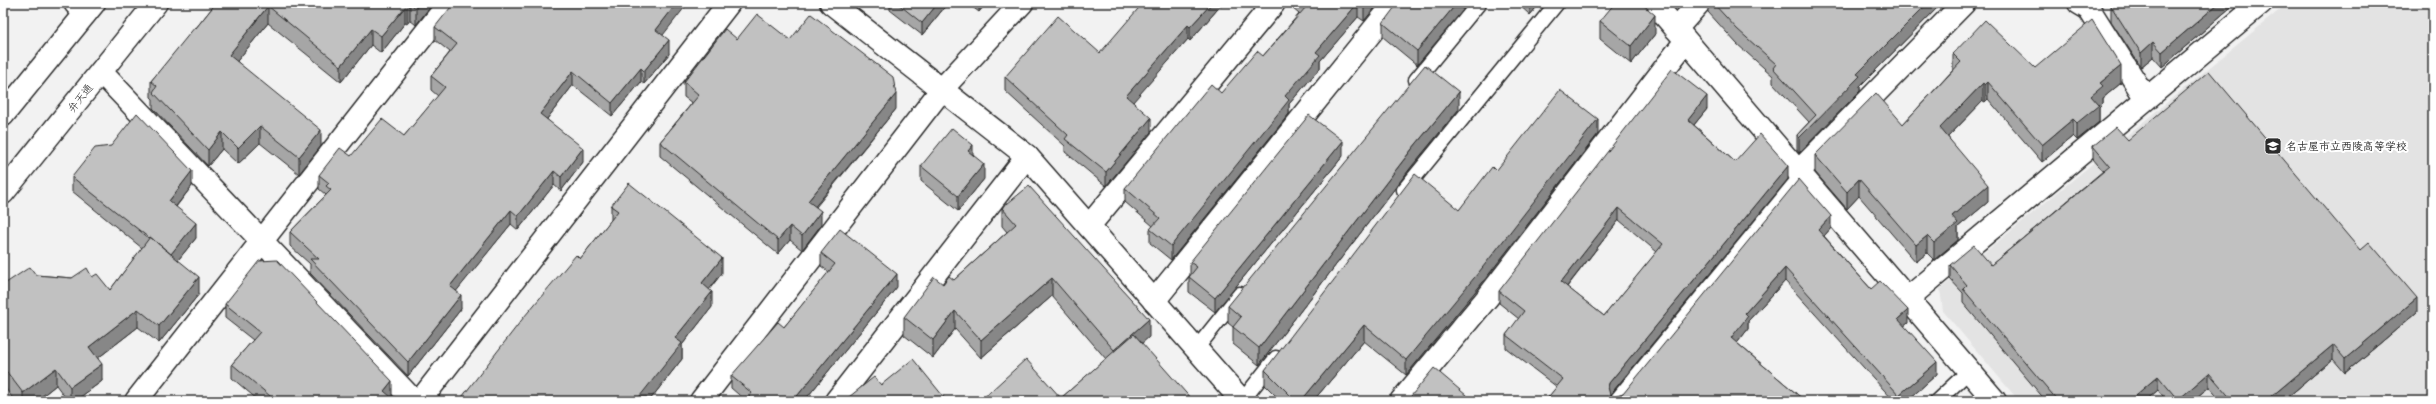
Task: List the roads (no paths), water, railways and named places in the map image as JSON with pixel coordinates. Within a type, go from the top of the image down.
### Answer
[{"type":"street","name":"弁天通","points":[[3,193],[156,3]]},
{"type":"street","points":[[136,401],[449,3]]},
{"type":"street","points":[[420,401],[729,3]]},
{"type":"street","points":[[831,3],[1027,156],[1242,401]]},
{"type":"street","points":[[701,401],[942,89],[1022,3]]},
{"type":"street","points":[[1089,226],[1274,3]]},
{"type":"street","points":[[1154,301],[1395,3]]},
{"type":"street","points":[[1654,3],[1995,401]]},
{"type":"street","points":[[1401,401],[1487,298],[1681,36],[1699,3]]},
{"type":"street","points":[[1799,174],[1964,3]]},
{"type":"street","points":[[2079,3],[2089,9],[2146,99]]},
{"type":"street","points":[[1907,299],[2260,3]]},
{"type":"street","points":[[3,115],[85,7]]},
{"type":"street","points":[[101,72],[414,401]]},
{"type":"street","points":[[836,401],[1027,156]]},
{"type":"lane","points":[[1408,89],[1479,3]]},
{"type":"lane","points":[[1395,202],[1557,3]]},
{"type":"lane","points":[[1616,401],[1799,174]]},
{"type":"lane","points":[[1196,349],[1252,281]]},
{"type":"lane","points":[[1242,401],[1285,345]]},
{"type":"lane","points":[[1937,401],[1969,371]]},
{"type":"place","name":"名古屋市立西陵高等学校","points":[[2273,146]]}]
